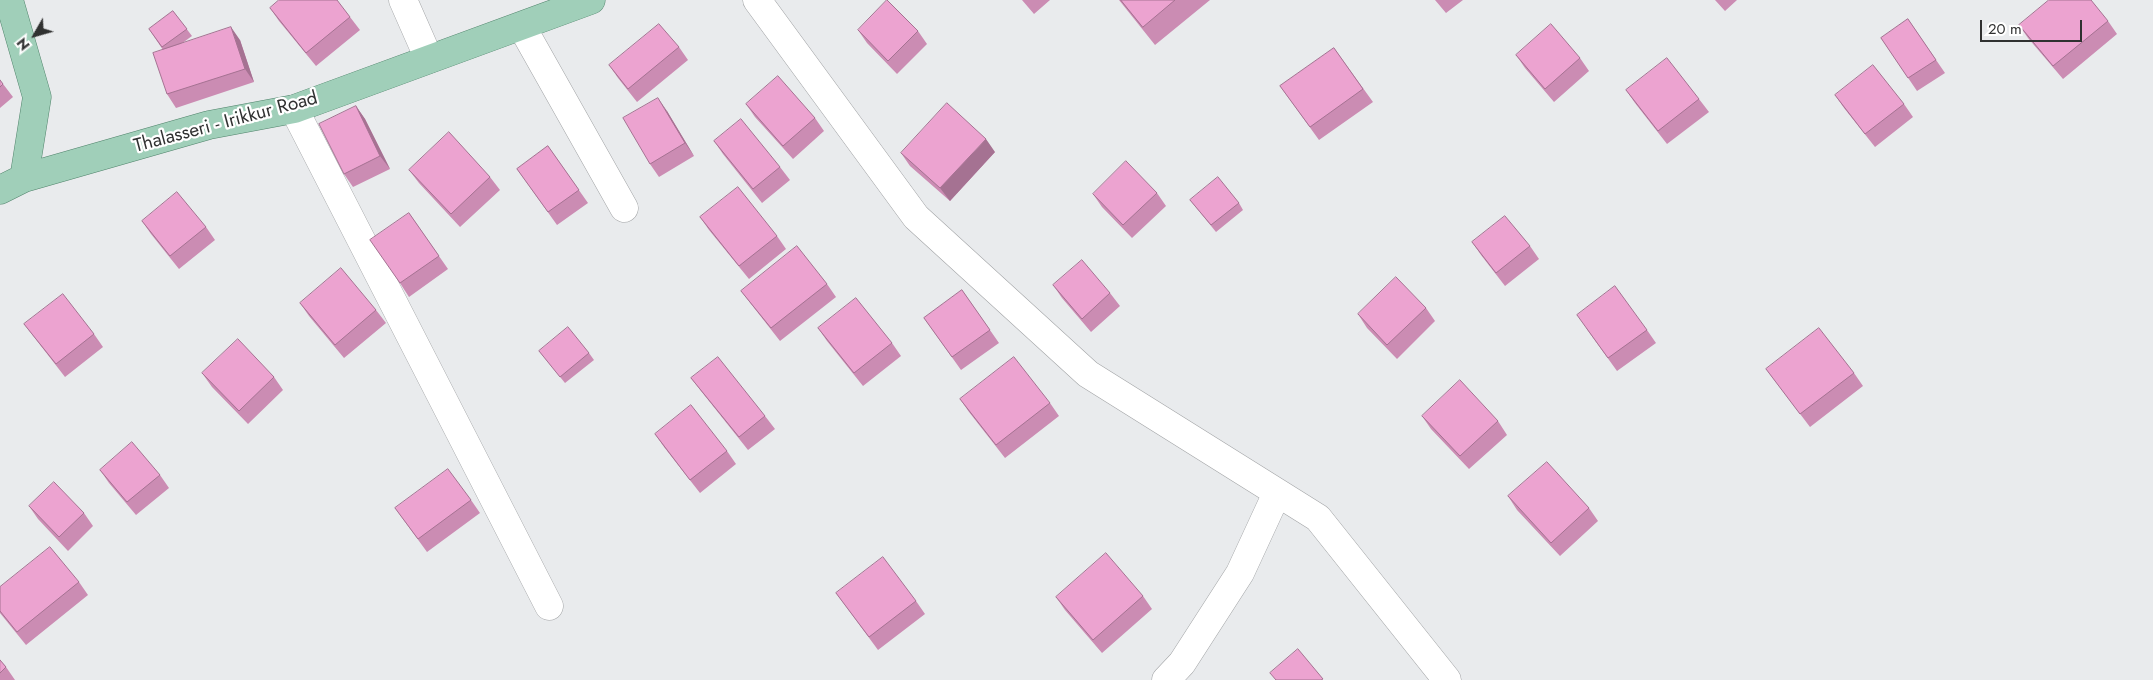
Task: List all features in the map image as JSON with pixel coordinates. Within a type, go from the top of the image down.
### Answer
[{"type":"main road","points":[[9,0],[37,97],[12,184]]},
{"type":"main road","name":"Thalasseri - Irikkur Road","points":[[12,184],[209,125],[294,109],[429,58],[522,27],[591,0]]},
{"type":"street","points":[[403,0],[429,58]]},
{"type":"street","points":[[757,0],[916,217],[1088,374],[1318,518],[1447,680]]},
{"type":"street","points":[[522,27],[624,208]]},
{"type":"street","points":[[294,109],[549,606]]},
{"type":"street","points":[[1166,680],[1182,663],[1240,573],[1276,492]]},
{"type":"building","points":[[279,0],[337,0],[350,17],[306,53],[270,8]]},
{"type":"building","points":[[887,0],[918,31],[888,61],[858,30]]},
{"type":"building","points":[[1121,0],[1175,0],[1143,27]]},
{"type":"building","points":[[2049,0],[2091,0],[2108,21],[2053,66],[2019,25]]},
{"type":"building","points":[[173,11],[187,29],[162,47],[149,29]]},
{"type":"building","points":[[1908,19],[1936,60],[1908,78],[1881,38]]},
{"type":"building","points":[[659,24],[679,47],[628,89],[609,65]]},
{"type":"building","points":[[1551,24],[1580,58],[1545,89],[1516,55]]},
{"type":"building","points":[[231,27],[245,69],[167,94],[153,53]]},
{"type":"building","points":[[1334,48],[1363,89],[1310,127],[1280,86]]},
{"type":"building","points":[[1667,58],[1699,99],[1658,131],[1626,90]]},
{"type":"building","points":[[1873,65],[1904,104],[1865,134],[1835,95]]},
{"type":"building","points":[[778,76],[815,118],[783,146],[746,104]]},
{"type":"building","points":[[658,98],[685,143],[650,164],[623,118]]},
{"type":"building","points":[[947,103],[986,139],[940,188],[901,153]]},
{"type":"building","points":[[356,106],[380,156],[344,174],[319,124]]},
{"type":"building","points":[[741,119],[780,167],[753,189],[714,141]]},
{"type":"building","points":[[449,132],[490,177],[451,214],[409,170]]},
{"type":"building","points":[[548,146],[579,190],[548,212],[517,169]]},
{"type":"building","points":[[1126,161],[1157,193],[1123,225],[1093,194]]},
{"type":"building","points":[[1218,177],[1239,203],[1211,225],[1190,200]]},
{"type":"building","points":[[738,187],[777,236],[739,266],[700,217]]},
{"type":"building","points":[[177,192],[206,227],[170,256],[142,221]]},
{"type":"building","points":[[409,213],[439,256],[400,283],[370,240]]},
{"type":"building","points":[[1505,216],[1530,246],[1496,273],[1472,242]]},
{"type":"building","points":[[797,246],[827,284],[771,328],[741,291]]},
{"type":"building","points":[[1082,260],[1110,293],[1082,319],[1053,285]]},
{"type":"building","points":[[341,268],[376,310],[335,345],[300,303]]},
{"type":"building","points":[[1396,277],[1426,308],[1387,345],[1358,314]]},
{"type":"building","points":[[1615,286],[1647,330],[1608,358],[1577,315]]},
{"type":"building","points":[[962,290],[990,330],[952,357],[924,318]]},
{"type":"building","points":[[63,294],[94,334],[56,364],[24,324]]},
{"type":"building","points":[[856,298],[892,343],[854,373],[818,328]]},
{"type":"building","points":[[568,327],[589,353],[560,377],[539,351]]},
{"type":"building","points":[[1819,328],[1854,373],[1800,414],[1766,369]]},
{"type":"building","points":[[238,339],[274,377],[239,411],[202,373]]},
{"type":"building","points":[[718,357],[765,416],[739,437],[691,378]]},
{"type":"building","points":[[1014,357],[1050,403],[996,445],[960,399]]},
{"type":"building","points":[[1460,380],[1498,421],[1460,456],[1422,416]]},
{"type":"building","points":[[691,405],[727,451],[690,480],[655,434]]},
{"type":"building","points":[[132,442],[160,475],[127,502],[100,470]]},
{"type":"building","points":[[1547,462],[1589,508],[1551,543],[1508,496]]},
{"type":"building","points":[[448,469],[471,500],[418,539],[395,508]]},
{"type":"building","points":[[54,482],[84,513],[59,537],[29,506]]},
{"type":"building","points":[[50,547],[79,582],[17,632],[0,611],[0,587]]},
{"type":"building","points":[[1106,553],[1143,596],[1093,640],[1056,597]]},
{"type":"building","points":[[883,557],[916,601],[869,637],[836,593]]},
{"type":"building","points":[[1298,649],[1323,679],[1276,680],[1270,673]]},
{"type":"building","points":[[0,660],[6,667],[0,673]]}]
